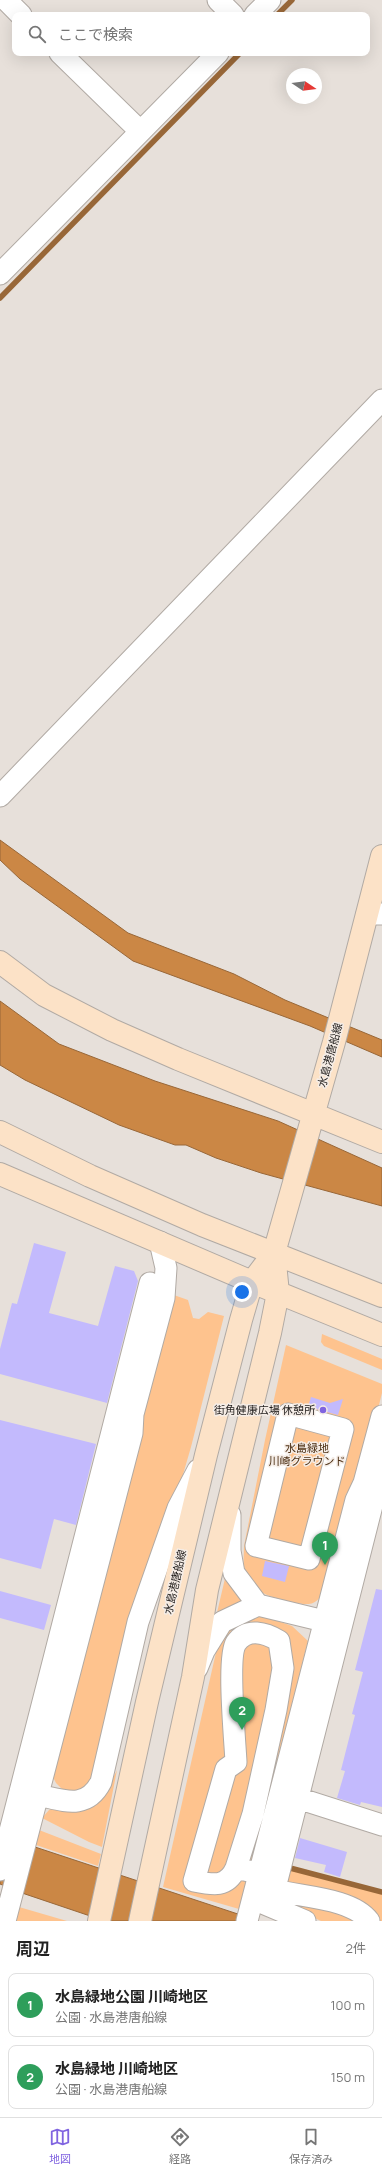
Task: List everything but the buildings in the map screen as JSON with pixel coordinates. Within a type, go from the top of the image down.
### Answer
[{"type":"main road","name":"水島港唐船線","points":[[99,1921],[147,1702],[206,1455],[252,1282],[274,1253],[339,1020],[374,914],[382,856]]},
{"type":"main road","points":[[0,962],[44,995],[112,1030],[311,1122],[382,1142]]},
{"type":"main road","points":[[0,1132],[90,1176],[216,1231],[382,1296]]},
{"type":"main road","points":[[0,1174],[278,1293],[382,1335]]},
{"type":"main road","name":"水島港唐船線","points":[[140,1921],[193,1677],[207,1590],[278,1293],[274,1253]]},
{"type":"street","points":[[6,0],[18,12]]},
{"type":"street","points":[[218,0],[230,12]]},
{"type":"street","points":[[258,12],[270,0]]},
{"type":"street","points":[[63,56],[140,131]]},
{"type":"street","points":[[0,274],[215,56]]},
{"type":"street","points":[[0,796],[382,400]]},
{"type":"street","points":[[0,1870],[38,1795],[132,1433],[134,1414],[164,1298],[166,1268],[160,1242]]},
{"type":"street","points":[[5,1921],[11,1898],[19,1831],[150,1283]]},
{"type":"street","points":[[288,1414],[343,1429],[309,1559],[256,1546],[288,1414]]},
{"type":"street","points":[[262,1909],[289,1795],[324,1621],[356,1500],[374,1486],[382,1416]]},
{"type":"street","points":[[38,1795],[68,1802],[81,1801],[96,1793],[102,1782],[138,1622],[178,1508],[206,1455]]},
{"type":"street","points":[[289,1795],[374,1486],[382,1466]]},
{"type":"street","points":[[230,1496],[230,1551],[234,1573],[258,1605]]},
{"type":"street","points":[[193,1677],[204,1651],[222,1622],[258,1605],[324,1621]]},
{"type":"street","points":[[260,1632],[268,1634],[279,1641],[283,1653],[283,1668],[276,1710],[242,1870],[223,1883],[211,1884],[194,1881],[226,1769],[236,1762],[232,1666],[236,1643],[247,1634],[260,1632]]},
{"type":"street","points":[[289,1795],[382,1825]]},
{"type":"street","points":[[262,1909],[338,1903],[358,1912],[369,1921]]},
{"type":"street","points":[[262,1909],[305,1921]]},
{"type":"green space","points":[[171,1294],[188,1300],[193,1318],[199,1319],[208,1312],[224,1316],[191,1447],[96,1773],[90,1782],[81,1789],[65,1792],[56,1783],[53,1777],[143,1432],[140,1411]]},
{"type":"green space","points":[[322,1334],[382,1359],[382,1370],[324,1346],[321,1342]]},
{"type":"green space","name":"水島緑地 川崎グラウンド","points":[[286,1345],[382,1384],[382,1393],[361,1476],[346,1494],[323,1591],[316,1601],[309,1604],[289,1602],[262,1593],[248,1580],[244,1566],[244,1546]]},
{"type":"green space","points":[[227,1570],[252,1602],[240,1603],[231,1606],[215,1621]]},
{"type":"green space","points":[[255,1613],[292,1626],[308,1641],[239,1909],[163,1887],[219,1639],[229,1626]]},
{"type":"green space","points":[[117,1770],[102,1847],[42,1818],[49,1810],[109,1786]]},
{"type":"green space","points":[[39,1830],[101,1854],[98,1866],[36,1845]]},
{"type":"green space","points":[[288,1869],[382,1893],[382,1921],[321,1921],[280,1902]]},
{"type":"green space","points":[[19,1907],[67,1921],[16,1921]]},
{"type":"shaded area","points":[[0,840],[128,933],[234,974],[285,1000],[382,1040],[382,1057],[310,1026],[133,961],[20,879],[0,860]]},
{"type":"shaded area","points":[[0,1001],[59,1044],[155,1081],[278,1121],[382,1168],[382,1206],[261,1173],[216,1158],[186,1145],[175,1145],[119,1125],[25,1080],[0,1065]]},
{"type":"shaded area","points":[[0,1833],[35,1847],[259,1921],[105,1921],[25,1894],[0,1884]]},
{"type":"waterway","points":[[280,12],[292,0]]},
{"type":"waterway","points":[[0,298],[237,56]]},
{"type":"waterway","points":[[290,1868],[382,1892]]},
{"type":"place","name":"街角健康広場 休憩所","points":[[323,1410]]},
{"type":"place","name":"水島緑地公園 川崎地区","points":[[325,1565]]},
{"type":"place","name":"水島緑地 川崎地区","points":[[242,1730]]}]
